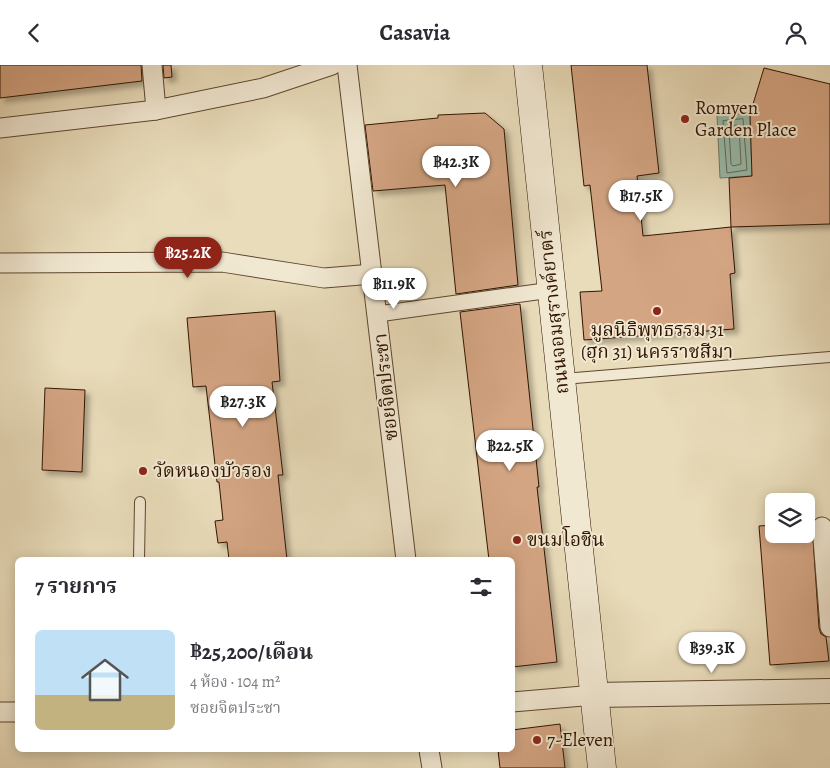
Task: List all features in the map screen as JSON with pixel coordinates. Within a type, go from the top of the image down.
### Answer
[{"type":"main road","name":"ถนนจอมสุรางค์ยาตร์","points":[[528,65],[602,768]]},
{"type":"street","points":[[152,65],[156,110]]},
{"type":"street","points":[[0,128],[156,110],[263,88],[332,65]]},
{"type":"street","name":"ซอยจิตประชา","points":[[347,65],[374,274],[406,557]]},
{"type":"street","points":[[0,263],[222,262],[324,278],[374,274]]},
{"type":"street","points":[[378,314],[551,290]]},
{"type":"street","points":[[822,527],[830,627]]},
{"type":"street","points":[[515,702],[595,695],[830,691]]},
{"type":"street","points":[[0,712],[15,712]]},
{"type":"street","points":[[429,752],[432,768]]},
{"type":"lane","points":[[562,379],[830,357]]},
{"type":"lane","points":[[139,557],[140,502]]},
{"type":"water","points":[[750,113],[752,176],[720,178],[717,115]]},
{"type":"building","points":[[0,65],[141,65],[142,81],[0,98]]},
{"type":"building","points":[[163,65],[171,65],[172,77],[164,78]]},
{"type":"building","points":[[571,65],[647,65],[659,173],[637,176],[643,236],[731,227],[735,273],[730,274],[734,329],[584,340],[580,292],[602,291],[590,185],[584,186]]},
{"type":"building","points":[[764,68],[830,84],[830,224],[731,227],[729,178],[752,176],[750,114]]},
{"type":"building","points":[[485,113],[504,129],[518,285],[456,294],[445,185],[373,191],[365,125],[438,118],[438,115]]},
{"type":"building","points":[[520,304],[539,487],[537,487],[557,662],[515,667],[515,557],[489,557],[460,312]]},
{"type":"building","points":[[275,311],[280,381],[272,382],[283,475],[278,475],[287,557],[229,557],[227,542],[218,543],[215,521],[223,520],[206,386],[193,387],[187,318]]},
{"type":"building","points":[[45,388],[85,390],[82,472],[42,470]]},
{"type":"building","points":[[759,526],[765,526],[765,543],[813,543],[819,628],[821,634],[826,637],[829,661],[770,665]]},
{"type":"building","name":"7-Eleven","points":[[560,724],[565,768],[500,768],[498,752],[515,752],[515,730]]},
{"type":"place","name":"Romyen Garden Place","points":[[685,119]]},
{"type":"place","name":"มูลนิธิพุทธรรม 31 (ฮุก 31) นครราชสีมา","points":[[657,311]]},
{"type":"place","name":"วัดหนองบัวรอง","points":[[143,471]]},
{"type":"place","name":"ขนมโอชิน","points":[[517,540]]},
{"type":"place","name":"7-Eleven","points":[[537,740]]}]
